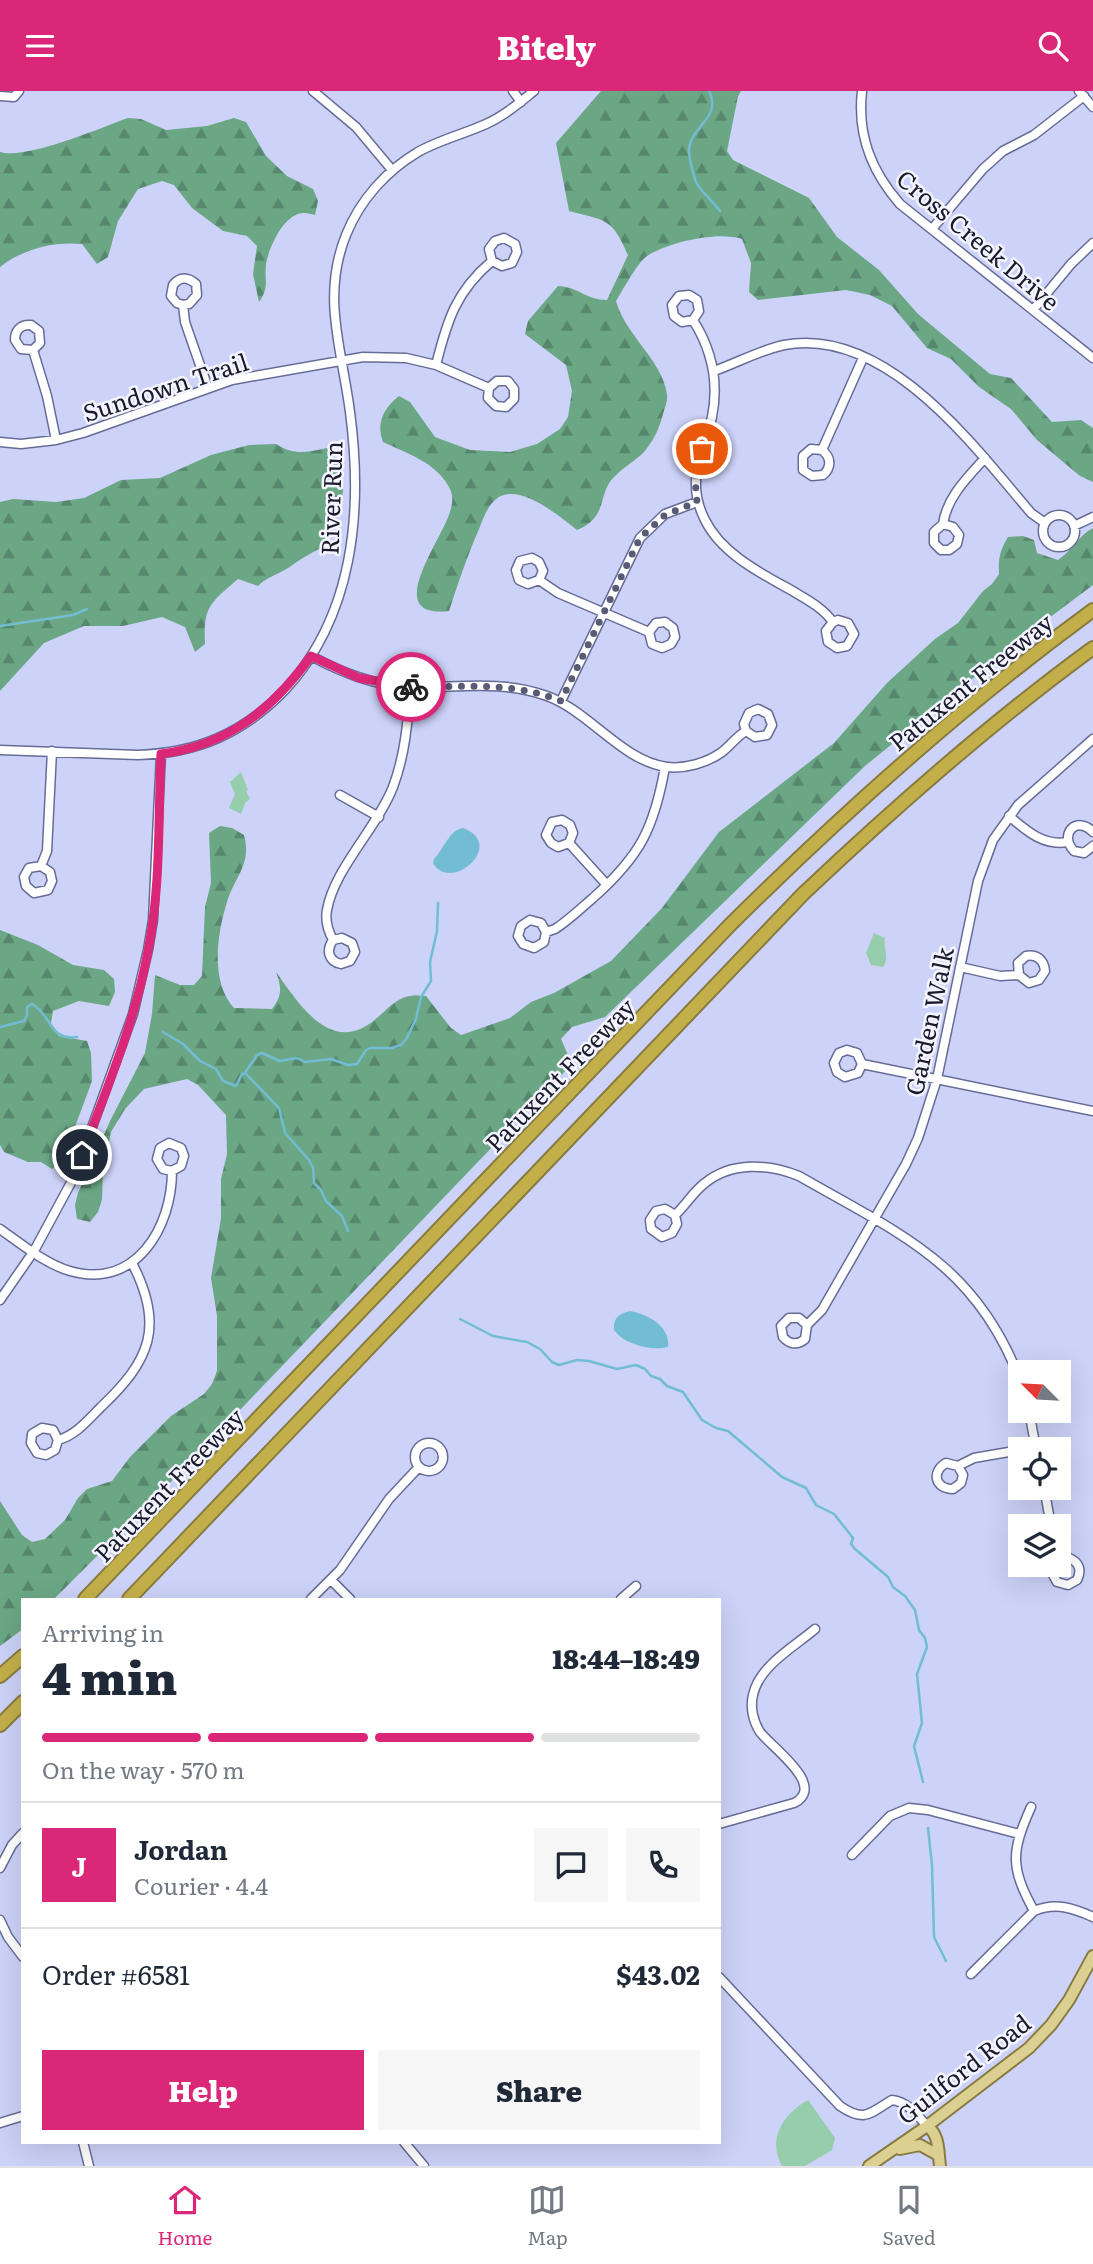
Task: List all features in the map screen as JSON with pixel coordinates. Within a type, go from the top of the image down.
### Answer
[{"type":"highway","name":"Patuxent Freeway","points":[[84,1598],[116,1569],[766,889],[839,818],[930,738],[1093,610]]},
{"type":"highway","name":"Patuxent Freeway","points":[[130,1598],[803,894],[968,745],[1093,647]]},
{"type":"highway","points":[[0,1666],[21,1649]]},
{"type":"highway","points":[[0,1676],[21,1658]]},
{"type":"highway","points":[[0,1714],[21,1698]]},
{"type":"highway","points":[[0,1725],[21,1704]]},
{"type":"main road","name":"Guilford Road","points":[[869,2166],[928,2126],[1018,2057],[1042,2035],[1069,2000],[1093,1956]]},
{"type":"main road","points":[[937,2154],[943,2127],[955,2105]]},
{"type":"main road","points":[[928,2126],[927,2131],[937,2154]]},
{"type":"main road","points":[[890,2151],[920,2145],[937,2154]]},
{"type":"street","points":[[0,96],[14,97],[19,91]]},
{"type":"street","points":[[313,91],[356,127],[392,170]]},
{"type":"street","points":[[513,91],[521,101]]},
{"type":"street","name":"River Run","points":[[0,750],[161,754],[213,741],[249,721],[279,696],[311,656],[326,631],[342,592],[351,542],[355,479],[350,412],[333,310],[337,262],[346,234],[360,208],[392,170],[418,152],[489,122],[534,91]]},
{"type":"street","name":"Cross Creek Drive","points":[[862,91],[862,132],[868,155],[878,177],[900,204],[1093,358]]},
{"type":"street","points":[[932,229],[983,169],[1003,151],[1034,135],[1082,93],[1093,107]]},
{"type":"street","points":[[1032,310],[1071,264],[1093,243]]},
{"type":"street","points":[[436,365],[447,322],[459,297],[473,278],[492,261]]},
{"type":"street","points":[[183,305],[185,322],[208,388]]},
{"type":"street","points":[[693,320],[704,340],[714,371],[712,415],[695,478],[697,502],[706,522],[729,549],[765,575],[819,607],[833,622]]},
{"type":"street","points":[[714,371],[769,349],[797,344],[830,346],[863,358],[892,373],[928,399],[1031,513],[1045,523]]},
{"type":"street","points":[[33,350],[57,440]]},
{"type":"street","name":"Sundown Trail","points":[[0,442],[20,444],[57,440],[254,375],[341,360],[378,356],[406,358],[436,365],[489,388]]},
{"type":"street","points":[[822,450],[863,358]]},
{"type":"street","points":[[943,524],[951,499],[985,459]]},
{"type":"street","points":[[561,701],[640,538],[665,515],[697,502]]},
{"type":"street","points":[[1062,515],[1072,521],[1075,531],[1071,542],[1056,547],[1045,539],[1042,530],[1045,523],[1051,516],[1062,515]]},
{"type":"street","points":[[1074,526],[1093,517]]},
{"type":"street","points":[[539,580],[558,593],[649,632]]},
{"type":"street","points":[[311,656],[359,678],[410,687],[504,686],[527,690],[561,701],[636,755],[665,767],[688,766],[707,760],[722,752],[746,731]]},
{"type":"street","points":[[333,940],[326,918],[331,897],[341,875],[379,817],[393,786],[403,755],[410,687]]},
{"type":"street","name":"Garden Walk","points":[[807,1325],[822,1310],[906,1164],[918,1138],[937,1079],[981,868],[993,839],[1030,793],[1093,739]]},
{"type":"street","points":[[41,866],[47,851],[52,751]]},
{"type":"street","points":[[0,1300],[34,1251],[74,1177],[133,1014],[153,920],[161,754]]},
{"type":"street","points":[[546,932],[565,923],[622,870],[644,839],[659,803],[665,767]]},
{"type":"street","points":[[340,795],[379,817]]},
{"type":"street","points":[[1009,817],[1041,840],[1057,844],[1067,842]]},
{"type":"street","points":[[1093,832],[1084,825],[1078,825],[1069,831],[1067,842],[1079,853],[1089,851],[1093,846]]},
{"type":"street","points":[[569,843],[607,885]]},
{"type":"street","points":[[960,967],[1000,976],[1019,975]]},
{"type":"street","points":[[862,1065],[1093,1111]]},
{"type":"street","points":[[675,1215],[696,1191],[712,1178],[735,1169],[760,1166],[799,1176],[929,1254],[979,1302],[1012,1360]]},
{"type":"street","points":[[0,1229],[58,1266],[80,1273],[110,1272],[132,1263],[144,1253],[162,1226],[171,1198],[172,1171]]},
{"type":"street","points":[[58,1440],[75,1432],[123,1387],[142,1358],[149,1330],[148,1304],[141,1280],[132,1263]]},
{"type":"street","points":[[958,1466],[974,1458],[1008,1452]]},
{"type":"street","points":[[312,1598],[331,1580],[389,1499],[419,1467]]},
{"type":"street","points":[[1054,1577],[1057,1582],[1068,1585],[1077,1580],[1080,1574],[1077,1563],[1071,1559]]},
{"type":"street","points":[[331,1580],[349,1598]]},
{"type":"street","points":[[622,1598],[636,1586]]},
{"type":"street","points":[[721,1823],[794,1803],[802,1797],[803,1781],[784,1754],[767,1740],[756,1725],[752,1696],[766,1670],[815,1629]]},
{"type":"street","points":[[1031,1807],[1016,1848],[1019,1883],[1034,1911]]},
{"type":"street","points":[[852,1855],[890,1816],[909,1808],[928,1809],[1019,1834]]},
{"type":"street","points":[[0,1868],[21,1834]]},
{"type":"street","points":[[971,1974],[1034,1911],[1043,1907],[1062,1906],[1093,1917]]},
{"type":"street","points":[[0,1920],[21,1954]]},
{"type":"street","points":[[721,1979],[840,2106],[852,2113],[866,2116],[897,2100],[928,2126]]},
{"type":"street","points":[[0,2123],[21,2117]]},
{"type":"street","points":[[84,2144],[89,2166]]},
{"type":"street","points":[[406,2144],[424,2166]]},
{"type":"green space","points":[[601,91],[741,91],[727,151],[733,160],[809,198],[837,237],[879,270],[918,314],[990,374],[1011,378],[1052,422],[1081,420],[1093,428],[1093,482],[1080,476],[1037,440],[1011,409],[979,387],[951,359],[927,348],[892,306],[870,295],[846,290],[758,300],[749,292],[751,263],[742,239],[720,236],[694,239],[668,246],[643,259],[616,301],[627,326],[658,370],[667,394],[660,425],[644,452],[609,483],[599,512],[577,530],[538,502],[526,497],[504,495],[495,500],[486,513],[449,611],[428,610],[419,602],[417,589],[429,555],[447,521],[452,495],[437,471],[383,442],[380,429],[382,417],[399,396],[410,402],[435,437],[470,450],[510,452],[537,444],[560,429],[568,417],[572,391],[566,365],[525,334],[528,321],[558,286],[607,300],[628,255],[617,234],[607,223],[569,211],[556,143]]},
{"type":"green space","points":[[128,118],[141,119],[166,130],[207,126],[234,118],[246,122],[266,156],[287,176],[313,189],[318,201],[315,215],[297,214],[284,225],[274,240],[268,257],[266,287],[259,302],[253,274],[257,246],[247,236],[223,231],[192,208],[174,185],[162,181],[138,189],[118,221],[108,257],[97,264],[82,244],[71,243],[28,251],[0,267],[0,152],[12,153],[45,147]]},
{"type":"green space","points":[[276,444],[295,452],[327,448],[336,458],[341,469],[342,495],[340,509],[325,546],[258,586],[238,579],[210,607],[205,622],[205,644],[195,652],[185,627],[162,617],[123,626],[84,626],[44,643],[0,691],[0,502],[13,499],[56,502],[84,498],[121,480],[160,478],[211,455],[249,445]]},
{"type":"green space","points":[[1093,528],[1093,585],[1025,636],[865,766],[605,1017],[572,1027],[561,1039],[572,1064],[165,1488],[55,1598],[21,1598],[21,1630],[0,1646],[0,1501],[22,1535],[32,1542],[45,1539],[65,1520],[78,1498],[87,1489],[112,1481],[130,1457],[171,1416],[204,1394],[217,1371],[217,1316],[211,1278],[221,1218],[221,1179],[227,1154],[226,1115],[198,1085],[187,1079],[144,1089],[125,1109],[111,1132],[98,1212],[90,1222],[77,1219],[75,1205],[111,1119],[145,1053],[155,975],[180,985],[194,985],[202,976],[205,907],[211,883],[209,833],[220,826],[232,828],[244,835],[246,845],[242,870],[227,902],[218,943],[221,985],[234,1008],[272,1009],[280,992],[276,972],[307,1012],[333,1030],[347,1032],[362,1028],[404,997],[417,995],[426,996],[451,1028],[461,1035],[510,1018],[531,1002],[554,993],[611,961],[662,908],[719,832],[834,743],[887,683],[935,639],[958,623],[999,574],[1000,555],[1008,537],[1023,536],[1034,540],[1037,553],[1058,560]]},
{"type":"green space","points":[[241,772],[250,799],[245,803],[241,814],[229,808],[235,794],[230,782]]},
{"type":"green space","points":[[0,930],[38,945],[73,965],[104,970],[114,979],[115,992],[109,1006],[79,1001],[53,1011],[51,1023],[59,1036],[87,1041],[91,1053],[92,1081],[63,1159],[52,1169],[41,1162],[28,1162],[4,1152],[0,1145]]},
{"type":"green space","points":[[874,933],[885,938],[886,960],[883,967],[871,965],[866,953]]},
{"type":"green space","points":[[808,2100],[835,2138],[832,2150],[805,2166],[782,2166],[776,2146],[780,2128],[791,2112]]},
{"type":"water","points":[[463,828],[475,835],[479,845],[478,854],[462,870],[451,873],[441,871],[433,863],[434,859],[450,836]]},
{"type":"water","points":[[630,1311],[657,1323],[666,1333],[668,1347],[639,1346],[619,1335],[614,1330],[616,1320]]},
{"type":"waterway","points":[[709,91],[712,108],[690,142],[689,154],[696,182],[720,211]]},
{"type":"waterway","points":[[0,626],[73,615],[87,609]]},
{"type":"waterway","points":[[245,1073],[257,1055],[262,1053],[280,1061],[297,1058],[305,1062],[331,1059],[348,1065],[357,1064],[370,1048],[392,1048],[401,1045],[416,1019],[421,997],[431,981],[430,962],[437,931],[438,903]]},
{"type":"waterway","points":[[0,1027],[24,1021],[27,1007],[32,1004],[61,1035],[77,1037]]},
{"type":"waterway","points":[[163,1032],[183,1044],[200,1061],[216,1069],[223,1081],[236,1086],[245,1073],[279,1108],[285,1133],[309,1160],[313,1168],[314,1183],[326,1201],[342,1216],[348,1231]]},
{"type":"waterway","points":[[460,1319],[493,1336],[527,1342],[559,1365],[577,1360],[617,1369],[636,1365],[645,1369],[667,1386],[683,1392],[702,1420],[728,1431],[782,1477],[806,1488],[816,1505],[834,1514],[853,1538],[851,1544],[855,1549],[888,1577],[893,1587],[905,1596],[915,1610],[919,1630],[925,1638],[927,1647],[917,1674],[922,1723],[914,1746],[923,1782]]},
{"type":"waterway","points":[[928,1828],[934,1937],[946,1961]]},
{"type":"way so far","points":[[411,687],[516,687],[561,701],[634,546],[647,529],[665,515],[697,502],[695,478],[702,449]]},
{"type":"route","points":[[82,1155],[133,1014],[148,950],[156,883],[161,754],[182,751],[213,741],[249,721],[279,696],[311,656],[359,678],[411,687]]}]
